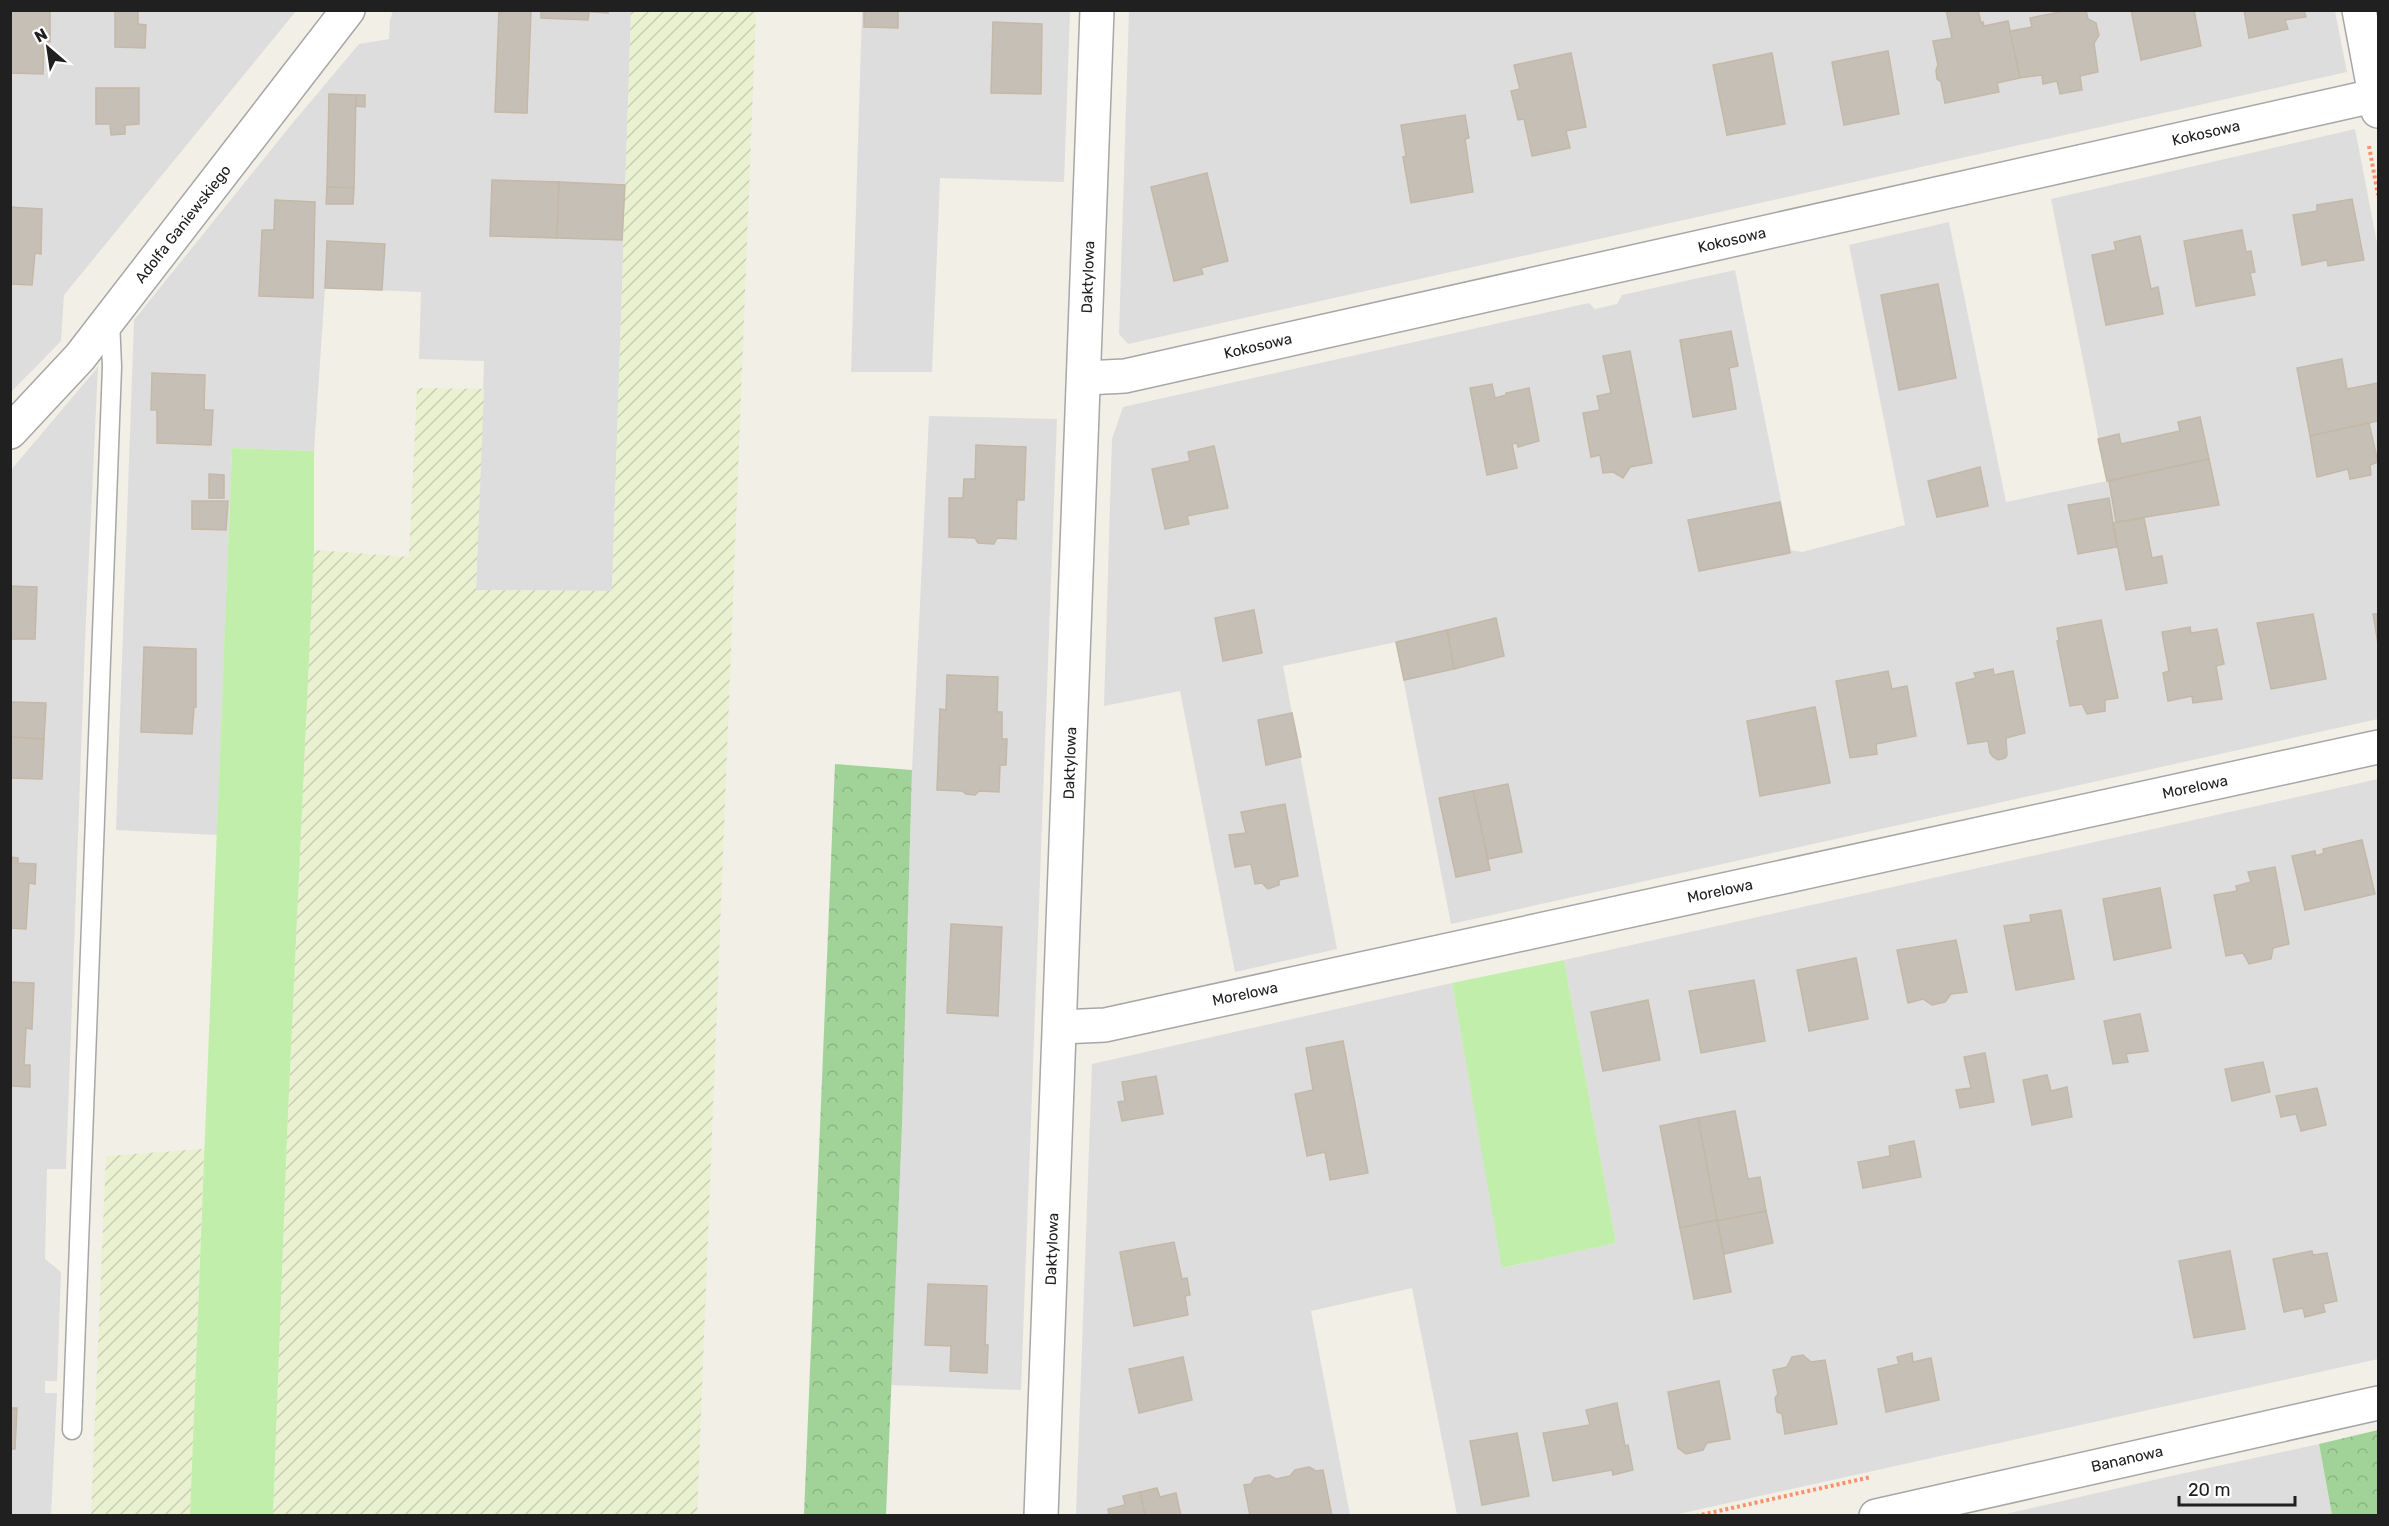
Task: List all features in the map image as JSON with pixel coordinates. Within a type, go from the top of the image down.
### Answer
[{"type":"street","name":"Adolfa Ganiewskiego","points":[[10,432],[80,357],[348,10]]},
{"type":"street","name":"Daktylowa","points":[[1041,1515],[1097,10]]},
{"type":"street","points":[[2359,10],[2378,100]]},
{"type":"street","name":"Kokosowa","points":[[1085,378],[1125,376],[2378,100]]},
{"type":"street","name":"Morelowa","points":[[1060,1027],[1105,1025],[2379,747]]},
{"type":"street","name":"Bananowa","points":[[1876,1515],[2379,1402]]},
{"type":"lane","points":[[72,1430],[112,368],[110,319]]},
{"type":"path","points":[[2372,163],[2379,195]]},
{"type":"shaded area","points":[[11,11],[296,11],[64,295],[61,341],[11,392]]},
{"type":"shaded area","points":[[393,11],[631,11],[612,591],[476,590],[484,361],[419,359],[421,292],[325,288],[314,451],[232,448],[217,835],[116,830],[134,320],[359,44],[389,39]]},
{"type":"shaded area","points":[[862,11],[1070,11],[1064,182],[940,178],[932,372],[851,372]]},
{"type":"shaded area","points":[[1129,11],[2335,11],[2347,72],[1128,344],[1119,334]]},
{"type":"shaded area","points":[[2355,129],[2378,248],[2378,719],[1451,924],[1396,642],[1283,666],[1337,949],[1235,972],[1180,691],[1104,706],[1112,439],[1123,407],[1589,303],[1595,309],[1617,304],[1622,295],[1735,270],[1791,550],[1802,552],[1905,525],[1849,245],[1949,222],[2006,502],[2107,481],[2051,199]]},
{"type":"shaded area","points":[[98,367],[85,641],[66,1169],[47,1169],[45,1259],[61,1272],[57,1381],[45,1381],[45,1393],[57,1393],[51,1515],[11,1516],[11,470]]},
{"type":"shaded area","points":[[929,416],[1057,419],[1021,1390],[891,1385],[902,1126],[912,770]]},
{"type":"shaded area","points":[[2378,779],[2378,1359],[1674,1515],[1457,1515],[1412,1288],[1311,1311],[1350,1515],[1076,1516],[1092,1064],[1452,983],[1503,1268],[1616,1243],[1564,960]]},
{"type":"shaded area","points":[[2319,1444],[2332,1515],[1997,1516],[2171,1476]]},
{"type":"green space","points":[[631,11],[756,11],[697,1515],[273,1516],[287,1135],[314,550],[409,557],[417,388],[484,389],[476,590],[612,591]]},
{"type":"green space","points":[[232,448],[314,451],[314,550],[287,1135],[273,1515],[190,1516]]},
{"type":"green space","points":[[835,764],[912,770],[902,1126],[886,1515],[804,1515]]},
{"type":"green space","points":[[1564,960],[1616,1243],[1502,1268],[1452,983]]},
{"type":"green space","points":[[204,1149],[190,1515],[91,1515],[106,1156]]},
{"type":"green space","points":[[2378,1430],[2378,1515],[2332,1515],[2319,1444]]},
{"type":"building","points":[[10,10],[50,10],[50,42],[44,42],[43,74],[10,73]]},
{"type":"building","points":[[115,10],[138,10],[138,24],[146,25],[145,48],[115,47]]},
{"type":"building","points":[[499,10],[531,11],[527,113],[495,112]]},
{"type":"building","points":[[566,10],[608,10],[608,13]]},
{"type":"building","points":[[864,10],[898,10],[898,28],[864,27]]},
{"type":"building","points":[[1946,10],[1978,10],[1984,26],[2008,21],[2020,78],[1997,83],[1999,92],[1945,103],[1941,82],[1937,79],[1938,65],[1933,41],[1952,38]]},
{"type":"building","points":[[2070,10],[2086,10],[2088,19],[2096,23],[2099,35],[2094,43],[2098,72],[2080,76],[2082,90],[2060,94],[2057,81],[2043,84],[2042,75],[2020,78],[2010,31],[2032,27],[2030,18]]},
{"type":"building","points":[[2131,10],[2194,10],[2201,46],[2141,60]]},
{"type":"building","points":[[2244,10],[2304,10],[2306,17],[2285,20],[2288,29],[2249,38]]},
{"type":"building","points":[[541,11],[589,12],[588,20],[541,18]]},
{"type":"building","points":[[993,22],[1042,24],[1041,94],[991,93]]},
{"type":"building","points":[[1888,51],[1899,114],[1844,125],[1832,62]]},
{"type":"building","points":[[1571,53],[1586,127],[1566,131],[1570,148],[1532,156],[1524,119],[1518,120],[1511,91],[1520,89],[1514,65]]},
{"type":"building","points":[[1772,53],[1785,124],[1727,135],[1713,65]]},
{"type":"building","points":[[96,88],[139,88],[139,124],[125,125],[125,134],[111,135],[110,124],[96,124]]},
{"type":"building","points":[[329,94],[356,95],[354,188],[327,187]]},
{"type":"building","points":[[356,95],[365,95],[365,107],[356,106]]},
{"type":"building","points":[[1465,115],[1469,138],[1465,139],[1473,192],[1411,203],[1403,157],[1406,156],[1401,125]]},
{"type":"building","points":[[1207,173],[1228,261],[1201,268],[1203,274],[1174,281],[1151,187]]},
{"type":"building","points":[[492,180],[559,182],[557,238],[490,236]]},
{"type":"building","points":[[559,182],[625,185],[622,240],[557,238]]},
{"type":"building","points":[[327,187],[354,188],[353,204],[326,204]]},
{"type":"building","points":[[2352,199],[2364,260],[2328,266],[2327,260],[2302,265],[2293,215],[2317,211],[2317,205]]},
{"type":"building","points":[[275,200],[315,202],[313,298],[259,296],[262,230],[274,230]]},
{"type":"building","points":[[10,207],[42,209],[41,254],[35,253],[32,285],[10,284]]},
{"type":"building","points":[[2242,230],[2246,252],[2251,251],[2255,272],[2250,273],[2255,295],[2196,306],[2184,241]]},
{"type":"building","points":[[2140,236],[2151,289],[2158,287],[2163,314],[2106,325],[2092,255],[2116,250],[2114,242]]},
{"type":"building","points":[[327,241],[385,244],[382,290],[325,288]]},
{"type":"building","points":[[1938,284],[1956,378],[1899,390],[1881,295]]},
{"type":"building","points":[[1731,331],[1738,366],[1729,368],[1736,409],[1693,417],[1680,340]]},
{"type":"building","points":[[1630,351],[1652,463],[1630,467],[1623,478],[1613,472],[1603,473],[1600,455],[1591,457],[1583,413],[1600,410],[1597,396],[1611,393],[1603,356]]},
{"type":"building","points":[[2342,359],[2347,389],[2378,383],[2378,421],[2310,436],[2297,368]]},
{"type":"building","points":[[152,373],[205,375],[204,410],[213,410],[211,445],[157,443],[157,410],[151,410]]},
{"type":"building","points":[[1492,384],[1495,398],[1529,388],[1539,441],[1518,447],[1517,443],[1512,444],[1517,468],[1487,475],[1470,388]]},
{"type":"building","points":[[2200,417],[2209,459],[2107,481],[2098,439],[2119,434],[2121,444],[2180,431],[2178,422]]},
{"type":"building","points":[[2369,423],[2378,462],[2370,465],[2371,475],[2350,479],[2348,469],[2317,477],[2310,436]]},
{"type":"building","points":[[976,445],[1026,447],[1024,500],[1017,500],[1016,539],[997,538],[994,544],[978,543],[975,538],[949,537],[949,498],[963,498],[964,479],[975,479]]},
{"type":"building","points":[[1214,446],[1228,508],[1187,516],[1189,524],[1165,529],[1152,469],[1190,461],[1188,452]]},
{"type":"building","points":[[2209,459],[2219,505],[2116,522],[2109,481]]},
{"type":"building","points":[[1980,467],[1988,506],[1937,517],[1928,481]]},
{"type":"building","points":[[209,474],[224,475],[224,498],[209,498]]},
{"type":"building","points":[[2109,498],[2117,547],[2078,554],[2068,505]]},
{"type":"building","points":[[192,501],[228,501],[226,530],[192,529]]},
{"type":"building","points":[[1780,502],[1790,553],[1699,571],[1688,520]]},
{"type":"building","points":[[2144,518],[2152,558],[2162,556],[2167,583],[2126,590],[2113,523]]},
{"type":"building","points":[[10,586],[37,587],[35,639],[10,639]]},
{"type":"building","points":[[1254,610],[1262,653],[1223,661],[1215,618]]},
{"type":"building","points":[[2313,614],[2326,679],[2271,689],[2257,623]]},
{"type":"building","points":[[2373,614],[2378,614],[2378,644]]},
{"type":"building","points":[[1496,618],[1504,656],[1454,669],[1447,630]]},
{"type":"building","points":[[2101,620],[2118,698],[2105,700],[2105,711],[2087,714],[2082,704],[2070,706],[2057,641],[2059,641],[2057,628]]},
{"type":"building","points":[[2190,627],[2191,633],[2217,629],[2224,664],[2216,666],[2222,699],[2193,703],[2192,696],[2168,701],[2163,673],[2169,671],[2162,632]]},
{"type":"building","points":[[1447,630],[1454,669],[1404,680],[1396,642]]},
{"type":"building","points":[[144,647],[196,649],[196,707],[194,707],[192,734],[141,732]]},
{"type":"building","points":[[1993,669],[1994,675],[2013,671],[2025,733],[2006,738],[2007,755],[1998,760],[1990,753],[1988,741],[1968,744],[1956,683],[1976,678],[1974,673]]},
{"type":"building","points":[[1888,671],[1892,689],[1907,686],[1916,736],[1876,744],[1877,754],[1850,758],[1836,681]]},
{"type":"building","points":[[947,675],[998,677],[997,712],[1002,712],[1002,739],[1007,739],[1006,765],[1000,765],[999,792],[979,791],[975,795],[962,791],[937,790],[940,709],[946,710]]},
{"type":"building","points":[[10,702],[46,703],[44,739],[10,737]]},
{"type":"building","points":[[1815,707],[1830,783],[1760,796],[1747,721]]},
{"type":"building","points":[[1292,713],[1301,757],[1266,765],[1258,720]]},
{"type":"building","points":[[10,737],[44,739],[42,779],[10,778]]},
{"type":"building","points":[[1508,784],[1522,852],[1488,859],[1473,791]]},
{"type":"building","points":[[1473,791],[1490,870],[1456,877],[1439,798]]},
{"type":"building","points":[[1285,804],[1298,876],[1279,880],[1279,885],[1268,889],[1262,883],[1255,884],[1251,864],[1235,867],[1229,835],[1246,833],[1241,812]]},
{"type":"building","points":[[2362,840],[2375,894],[2305,910],[2292,856],[2315,851],[2316,856],[2324,853],[2323,849]]},
{"type":"building","points":[[10,857],[18,858],[18,863],[36,864],[35,884],[29,883],[26,929],[10,928]]},
{"type":"building","points":[[2275,867],[2289,944],[2273,948],[2271,959],[2249,964],[2243,953],[2226,956],[2214,895],[2237,891],[2236,886],[2251,882],[2248,872]]},
{"type":"building","points":[[2160,888],[2171,948],[2114,960],[2103,899]]},
{"type":"building","points":[[2061,910],[2074,979],[2016,990],[2004,926],[2031,922],[2030,915]]},
{"type":"building","points":[[951,924],[1002,927],[998,1016],[947,1013]]},
{"type":"building","points":[[1956,940],[1967,992],[1951,994],[1945,1002],[1932,1005],[1923,999],[1908,1003],[1897,950]]},
{"type":"building","points":[[1856,958],[1868,1019],[1809,1031],[1797,970]]},
{"type":"building","points":[[1754,980],[1765,1041],[1701,1053],[1689,991]]},
{"type":"building","points":[[10,982],[34,983],[32,1029],[26,1028],[24,1065],[30,1065],[30,1087],[10,1086]]},
{"type":"building","points":[[1648,1000],[1660,1060],[1603,1071],[1591,1012]]},
{"type":"building","points":[[2140,1014],[2148,1051],[2126,1054],[2128,1062],[2113,1064],[2104,1021]]},
{"type":"building","points":[[1343,1041],[1368,1173],[1330,1180],[1325,1152],[1307,1156],[1295,1094],[1313,1090],[1306,1048]]},
{"type":"building","points":[[1985,1053],[1994,1102],[1960,1108],[1956,1090],[1971,1088],[1964,1057]]},
{"type":"building","points":[[2263,1062],[2270,1092],[2232,1101],[2225,1069]]},
{"type":"building","points":[[2047,1075],[2051,1091],[2067,1087],[2072,1117],[2032,1125],[2023,1080]]},
{"type":"building","points":[[1156,1076],[1163,1114],[1122,1121],[1118,1102],[1125,1101],[1122,1082]]},
{"type":"building","points":[[2317,1088],[2326,1125],[2301,1131],[2296,1114],[2281,1117],[2276,1096]]},
{"type":"building","points":[[1735,1111],[1748,1179],[1760,1177],[1766,1211],[1717,1221],[1698,1118]]},
{"type":"building","points":[[1698,1118],[1717,1220],[1680,1228],[1660,1126]]},
{"type":"building","points":[[1914,1141],[1921,1177],[1863,1188],[1858,1162],[1890,1156],[1889,1146]]},
{"type":"building","points":[[1766,1211],[1773,1243],[1724,1254],[1717,1221]]},
{"type":"building","points":[[1717,1220],[1731,1292],[1694,1299],[1680,1228]]},
{"type":"building","points":[[1174,1242],[1182,1279],[1187,1278],[1190,1295],[1185,1296],[1188,1315],[1134,1326],[1120,1252]]},
{"type":"building","points":[[2230,1251],[2245,1329],[2194,1338],[2179,1261]]},
{"type":"building","points":[[2312,1251],[2313,1255],[2327,1253],[2337,1301],[2323,1304],[2325,1312],[2305,1317],[2303,1308],[2284,1312],[2273,1259]]},
{"type":"building","points":[[928,1284],[987,1286],[985,1345],[988,1345],[987,1373],[950,1371],[951,1346],[925,1345]]},
{"type":"building","points":[[1912,1353],[1913,1362],[1931,1358],[1939,1400],[1886,1412],[1878,1369],[1899,1364],[1897,1357]]},
{"type":"building","points":[[1803,1355],[1811,1362],[1825,1360],[1837,1424],[1785,1434],[1782,1414],[1777,1412],[1775,1398],[1778,1394],[1773,1370],[1787,1367],[1792,1357]]},
{"type":"building","points":[[1183,1357],[1192,1400],[1139,1413],[1129,1369]]},
{"type":"building","points":[[1719,1381],[1730,1439],[1707,1443],[1703,1450],[1686,1454],[1678,1448],[1668,1392]]},
{"type":"building","points":[[1617,1403],[1625,1446],[1628,1445],[1633,1470],[1613,1475],[1612,1470],[1553,1481],[1543,1433],[1590,1425],[1586,1410]]},
{"type":"building","points":[[10,1408],[17,1408],[15,1449],[10,1449]]},
{"type":"building","points":[[1517,1433],[1529,1496],[1482,1505],[1470,1441]]},
{"type":"building","points":[[1309,1467],[1316,1471],[1323,1470],[1332,1516],[1250,1516],[1244,1485],[1251,1484],[1255,1478],[1269,1475],[1276,1479],[1290,1476],[1295,1470]]},
{"type":"building","points":[[1157,1488],[1160,1497],[1176,1493],[1181,1516],[1145,1516],[1140,1492]]},
{"type":"building","points":[[1140,1492],[1145,1516],[1109,1516],[1108,1509],[1125,1505],[1123,1496]]}]
